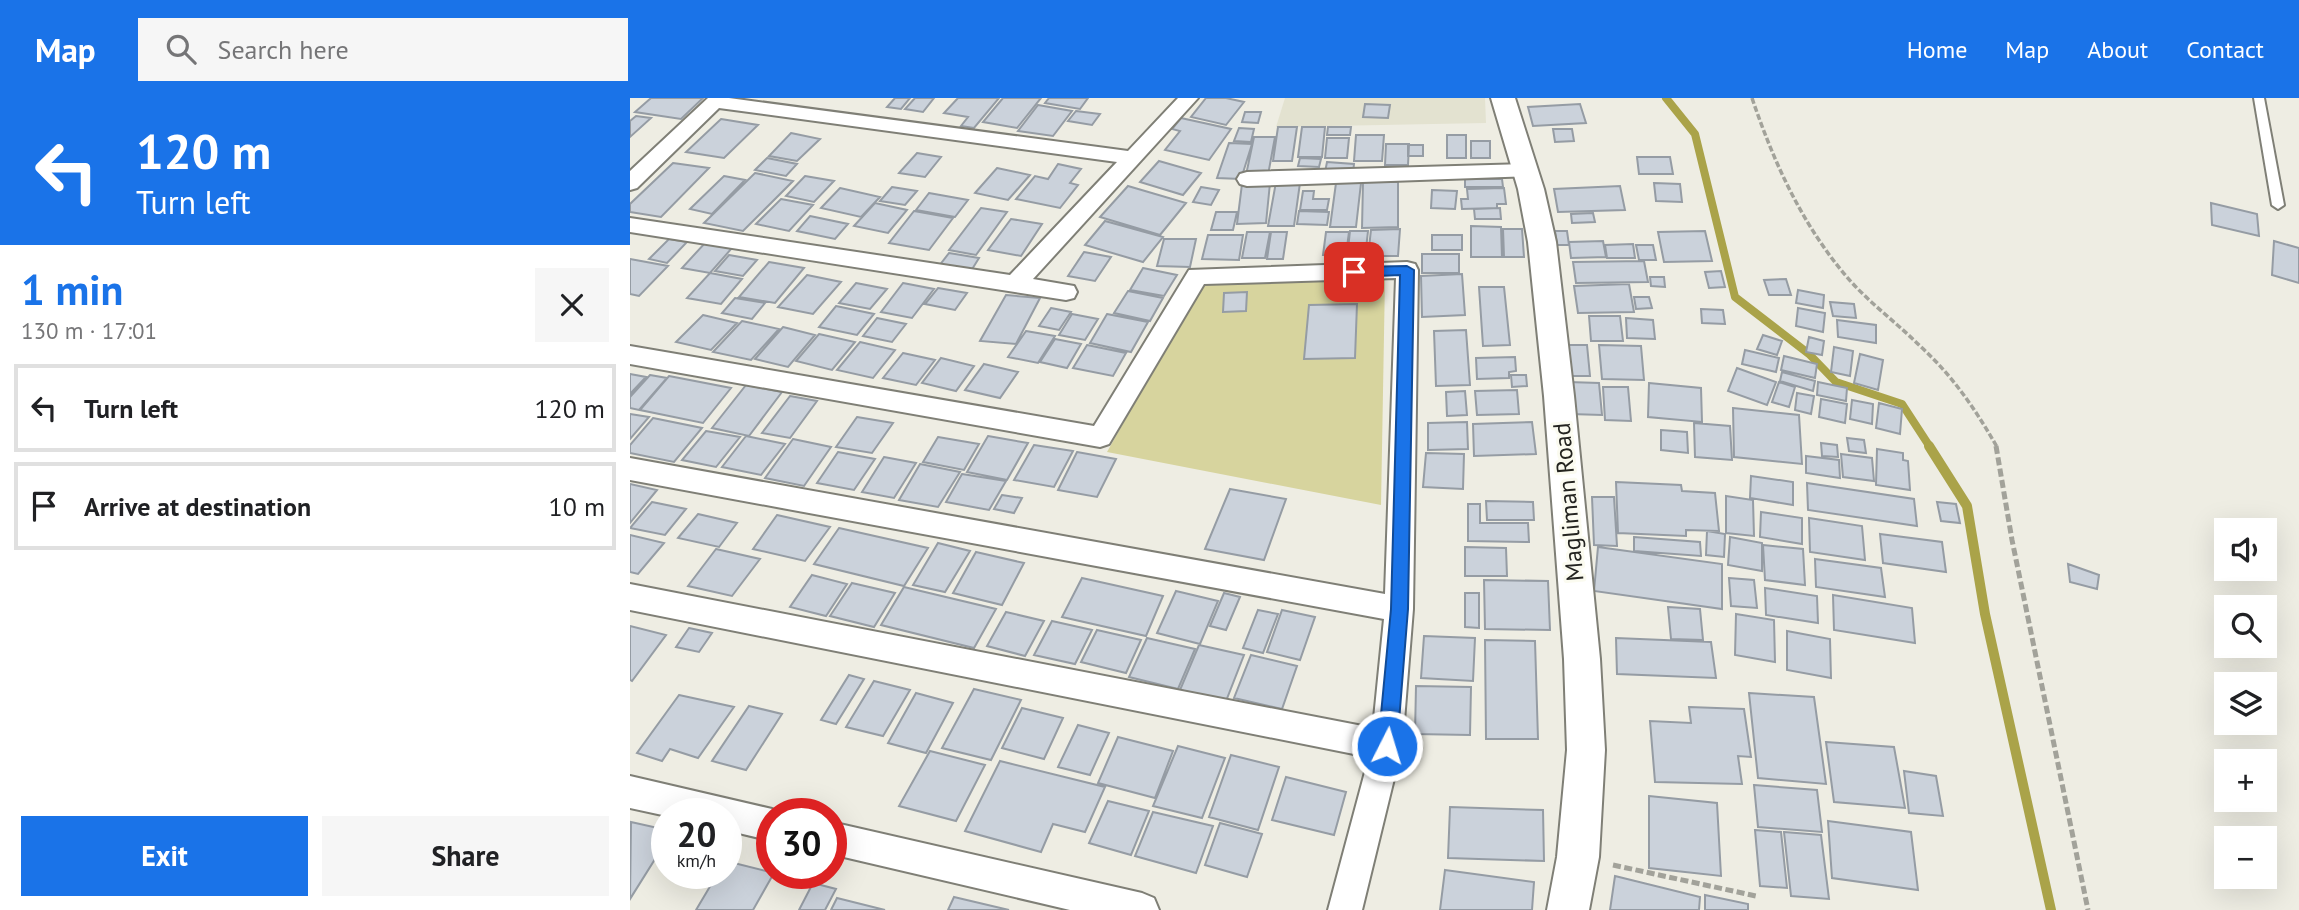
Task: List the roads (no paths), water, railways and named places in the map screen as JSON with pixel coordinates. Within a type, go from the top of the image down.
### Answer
[{"type":"street","points":[[1016,283],[1189,98]]},
{"type":"street","name":"Magliman Road","points":[[1503,98],[1536,208],[1546,282],[1581,659],[1586,750],[1578,857],[1569,910]]},
{"type":"street","points":[[630,183],[638,167],[717,100],[1134,158]]},
{"type":"street","points":[[1247,179],[1526,171]]},
{"type":"street","points":[[630,225],[1066,292]]},
{"type":"street","points":[[630,355],[1100,437],[1197,276],[1407,270],[1399,609],[1387,746],[1345,910]]},
{"type":"street","points":[[630,469],[1399,609]]},
{"type":"street","points":[[630,597],[1387,746]]},
{"type":"street","points":[[630,792],[656,798]]},
{"type":"street","points":[[847,842],[1142,910]]},
{"type":"lane","points":[[2259,98],[2278,205]]},
{"type":"waterway","points":[[1666,98],[1695,134],[1735,297],[1809,354],[1836,382],[1902,404],[1930,447]]},
{"type":"waterway","points":[[1929,446],[1967,506],[1985,614],[2051,910]]}]
